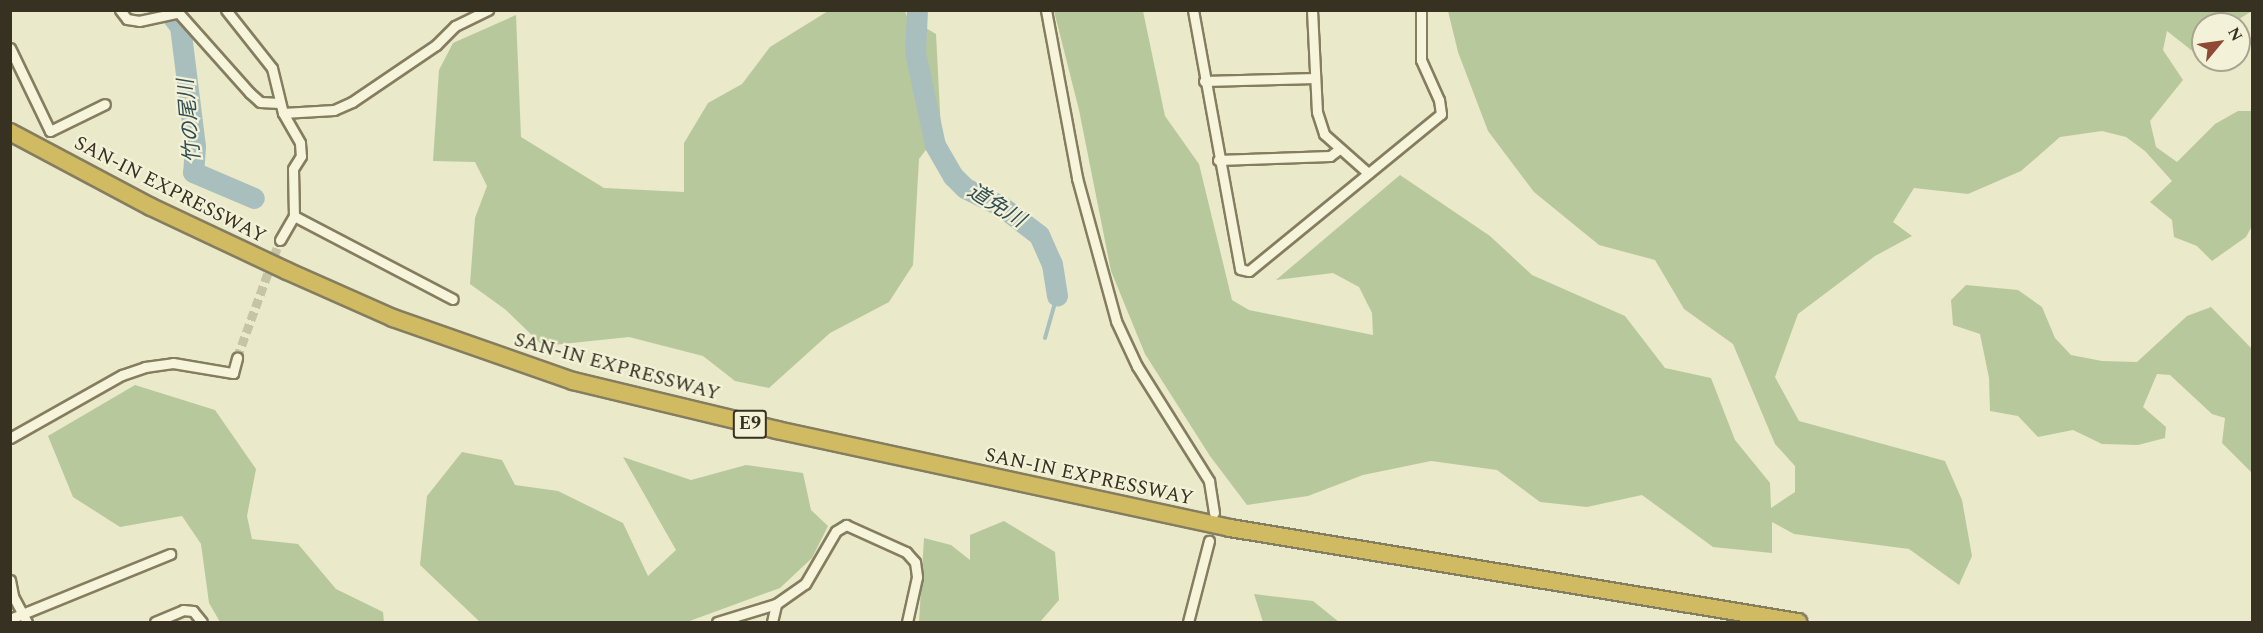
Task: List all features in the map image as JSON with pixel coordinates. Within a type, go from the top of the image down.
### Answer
[{"type":"highway","name":"SAN-IN EXPRESSWAY","points":[[10,132],[151,207],[393,318],[573,381],[789,433],[1230,528],[1533,581],[1798,622]]},
{"type":"street","points":[[120,10],[127,19],[139,21],[177,12],[260,102],[280,103]]},
{"type":"street","points":[[226,10],[272,68],[283,113],[300,143],[301,156],[293,169],[294,216],[280,240]]},
{"type":"street","points":[[283,113],[334,110],[352,102],[436,45],[455,26],[488,10]]},
{"type":"street","points":[[1046,10],[1077,178],[1116,321],[1137,366],[1209,481],[1214,513]]},
{"type":"street","points":[[1193,10],[1218,159],[1240,269],[1249,271],[1441,114],[1439,100],[1421,60],[1421,10]]},
{"type":"street","points":[[1312,10],[1317,112],[1324,134],[1338,150],[1368,173]]},
{"type":"street","points":[[10,48],[50,131],[105,104]]},
{"type":"street","points":[[1204,81],[1314,78]]},
{"type":"street","points":[[1218,159],[1330,156],[1338,150]]},
{"type":"street","points":[[294,216],[453,299]]},
{"type":"street","points":[[10,438],[122,375],[145,367],[173,363],[233,373],[237,358]]},
{"type":"street","points":[[717,622],[776,604],[805,584],[836,531],[846,525],[906,552],[915,562],[917,577],[907,622]]},
{"type":"street","points":[[1188,622],[1209,541]]},
{"type":"street","points":[[10,619],[25,618],[170,554]]},
{"type":"street","points":[[10,580],[13,596],[25,618]]},
{"type":"street","points":[[772,622],[776,604]]},
{"type":"street","points":[[154,622],[183,610],[193,611],[202,622]]},
{"type":"green space","points":[[828,11],[905,11],[907,17],[936,34],[941,130],[919,159],[913,265],[889,302],[830,333],[769,388],[735,381],[703,356],[629,337],[543,346],[506,310],[470,284],[475,218],[487,186],[475,162],[433,161],[439,70],[453,43],[516,15],[521,137],[604,188],[684,192],[684,143],[708,103],[742,84],[770,47]]},
{"type":"green space","points":[[1054,11],[1143,11],[1165,116],[1199,164],[1232,300],[1249,310],[1373,335],[1372,313],[1359,287],[1333,273],[1276,280],[1400,175],[1490,236],[1532,275],[1625,316],[1665,368],[1711,378],[1735,440],[1770,483],[1771,508],[1795,492],[1795,466],[1775,444],[1733,344],[1684,309],[1655,260],[1599,245],[1534,192],[1488,131],[1458,52],[1448,11],[2252,11],[2191,12],[2191,50],[2167,31],[2163,50],[2183,80],[2150,121],[2156,147],[2177,162],[2215,124],[2238,111],[2252,111],[2252,226],[2246,237],[2212,261],[2197,246],[2174,237],[2172,220],[2150,202],[2172,181],[2145,151],[2126,137],[2102,131],[2060,137],[2021,171],[1968,194],[1914,188],[1893,222],[1912,236],[1875,256],[1798,314],[1775,377],[1799,421],[1945,461],[1962,500],[1972,556],[1959,585],[1909,549],[1794,534],[1772,522],[1772,553],[1713,547],[1642,495],[1587,507],[1540,502],[1497,470],[1431,461],[1363,475],[1308,496],[1247,505],[1210,456],[1145,354],[1111,271],[1079,110]]},
{"type":"green space","points":[[1966,285],[2018,290],[2042,307],[2055,338],[2071,355],[2102,361],[2137,362],[2187,316],[2211,307],[2252,349],[2252,473],[2222,443],[2225,418],[2212,414],[2170,375],[2157,374],[2143,407],[2166,427],[2165,438],[2138,445],[2102,444],[2073,430],[2038,437],[2018,416],[1990,411],[1989,378],[1980,334],[1953,325],[1951,300]]},
{"type":"green space","points":[[135,385],[215,410],[256,469],[247,516],[252,539],[298,544],[336,589],[383,612],[384,622],[220,622],[209,603],[201,544],[182,516],[120,527],[73,497],[48,436]]},
{"type":"green space","points":[[462,452],[502,460],[515,485],[558,491],[623,523],[648,576],[676,550],[623,457],[691,480],[746,465],[803,473],[811,510],[828,526],[812,558],[780,588],[687,622],[480,622],[420,565],[427,496]]},
{"type":"green space","points":[[1004,521],[1055,552],[1059,600],[1040,622],[919,622],[924,538],[951,545],[970,560],[970,535]]},
{"type":"green space","points":[[1254,594],[1313,601],[1339,622],[1263,622]]},
{"type":"waterway","name":"竹の尾川","points":[[167,10],[180,26],[195,146],[193,172],[254,198]]},
{"type":"waterway","name":"道免川","points":[[917,10],[915,52],[935,145],[953,176],[965,188],[1001,206],[1039,235],[1052,264],[1057,296]]},
{"type":"waterway","points":[[1045,338],[1057,296]]},
{"type":"tunnel","points":[[237,358],[280,240]]}]
